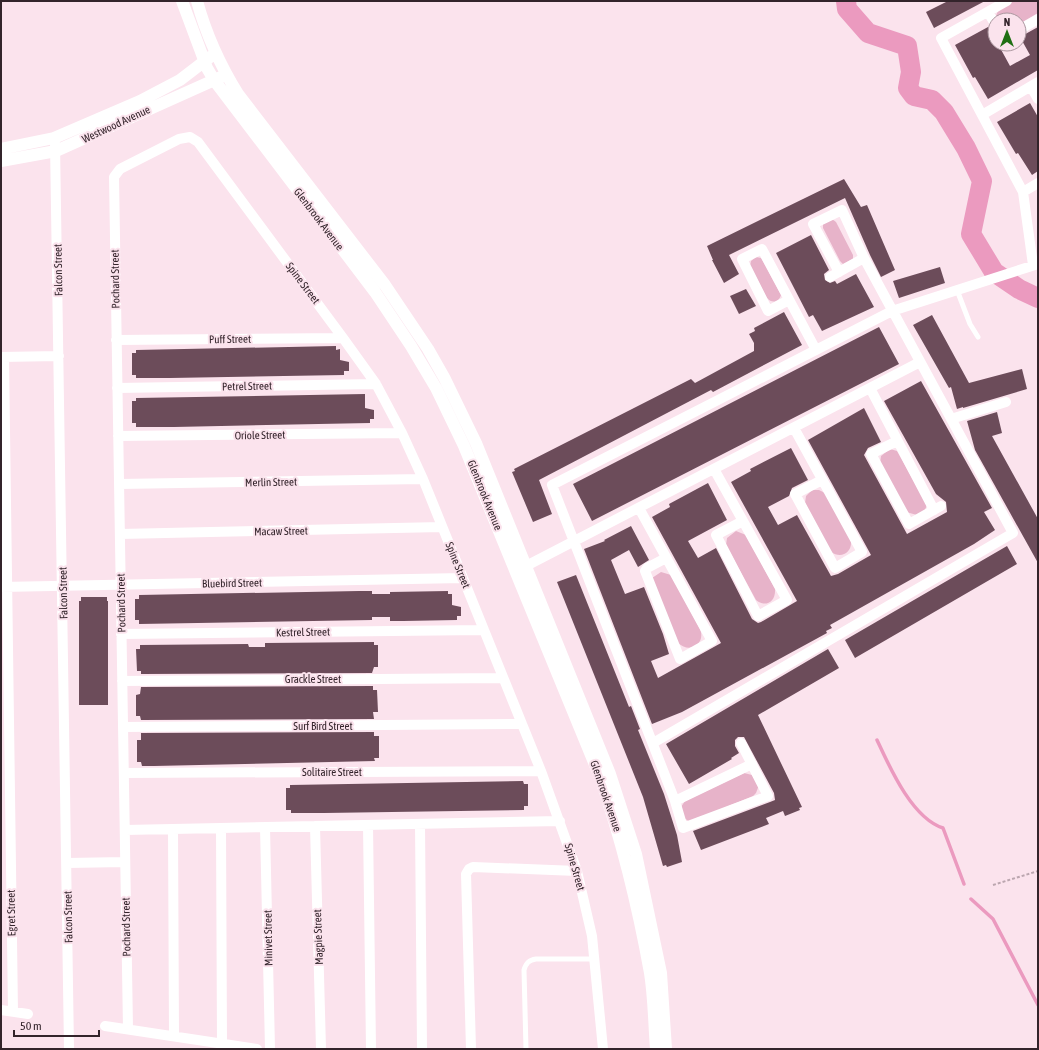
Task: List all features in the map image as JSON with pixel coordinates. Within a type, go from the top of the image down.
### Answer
[{"type":"street","name":"Glenbrook Avenue","points":[[182,1],[204,61],[214,80],[375,292],[427,371],[464,446],[600,777],[612,812],[625,853],[650,974],[656,1049]]},
{"type":"street","name":"Glenbrook Avenue","points":[[197,1],[202,20],[216,54],[238,94],[385,285],[428,349],[445,379],[473,437],[610,774],[636,854],[661,973],[666,1049]]},
{"type":"street","points":[[988,12],[1007,1]]},
{"type":"street","points":[[741,743],[768,796],[683,828],[675,801],[552,485],[892,311],[1035,264],[1022,192],[941,38],[987,13]]},
{"type":"street","points":[[1027,25],[1038,19]]},
{"type":"street","name":"Westwood Avenue","points":[[1,149],[54,138],[140,101],[180,80],[204,61],[216,54]]},
{"type":"street","name":"Westwood Avenue","points":[[1,161],[56,151],[226,74]]},
{"type":"street","points":[[982,115],[1034,84],[1038,99]]},
{"type":"street","name":"Spine Street","points":[[114,177],[116,172],[127,165],[179,138],[190,137],[198,142],[376,384],[402,433],[423,480],[541,771],[577,870],[592,936],[603,1049]]},
{"type":"street","name":"Falcon Street","points":[[54,138],[56,151],[69,1049]]},
{"type":"street","name":"Pochard Street","points":[[114,177],[128,1030]]},
{"type":"street","points":[[1022,192],[1038,183]]},
{"type":"street","points":[[652,743],[1013,533],[892,311],[864,258],[842,210],[813,224],[834,275],[864,258]]},
{"type":"street","points":[[789,300],[768,311],[742,259],[762,249],[816,350]]},
{"type":"street","name":"Puff Street","points":[[116,340],[343,338]]},
{"type":"street","points":[[2,357],[59,356]]},
{"type":"street","name":"Egret Street","points":[[2,357],[4,636],[13,1012]]},
{"type":"street","points":[[526,566],[920,362]]},
{"type":"street","name":"Petrel Street","points":[[117,388],[376,384]]},
{"type":"street","points":[[870,388],[897,441],[938,508],[909,524],[871,454],[897,441]]},
{"type":"street","points":[[951,419],[1006,402]]},
{"type":"street","points":[[794,428],[862,552],[835,568],[795,494],[822,480]]},
{"type":"street","name":"Oriole Street","points":[[118,436],[402,433]]},
{"type":"street","points":[[714,469],[743,521],[787,600],[758,616],[716,535],[743,521]]},
{"type":"street","name":"Merlin Street","points":[[119,484],[423,480]]},
{"type":"street","points":[[639,508],[712,642],[680,659],[645,571],[647,568],[666,558]]},
{"type":"street","name":"Macaw Street","points":[[120,534],[442,528]]},
{"type":"street","name":"Bluebird Street","points":[[4,587],[463,578]]},
{"type":"street","name":"Kestrel Street","points":[[121,634],[484,630]]},
{"type":"street","name":"Grackle Street","points":[[122,681],[503,678]]},
{"type":"street","name":"Surf Bird Street","points":[[123,728],[522,724]]},
{"type":"street","points":[[675,801],[752,764]]},
{"type":"street","name":"Solitaire Street","points":[[124,773],[541,771]]},
{"type":"street","points":[[125,830],[560,821]]},
{"type":"street","points":[[420,824],[422,1049]]},
{"type":"street","points":[[368,825],[371,1049]]},
{"type":"street","name":"Magpie Street","points":[[315,826],[321,1049]]},
{"type":"street","name":"Minivet Street","points":[[265,827],[270,1049]]},
{"type":"street","points":[[221,828],[222,1044]]},
{"type":"street","points":[[173,829],[174,1036]]},
{"type":"street","points":[[67,863],[125,862]]},
{"type":"street","points":[[471,1049],[466,874],[469,869],[473,867],[577,870]]},
{"type":"street","points":[[1,1010],[28,1014]]},
{"type":"street","points":[[105,1026],[257,1049]]},
{"type":"lane","points":[[957,290],[970,324],[978,337]]},
{"type":"lane","points":[[526,1049],[524,970],[526,964],[530,960],[536,959],[595,959]]},
{"type":"path","points":[[993,885],[1038,871]]},
{"type":"shaded area","points":[[1013,1],[1038,1],[1038,13],[1027,19],[1027,12],[998,12]]},
{"type":"shaded area","points":[[832,219],[836,222],[853,255],[853,259],[843,264],[823,228],[823,223]]},
{"type":"shaded area","points":[[756,257],[761,258],[781,295],[777,301],[773,302],[767,298],[750,266],[751,261]]},
{"type":"shaded area","points":[[890,449],[897,451],[927,505],[924,512],[917,515],[906,512],[880,463],[881,456]]},
{"type":"shaded area","points":[[812,490],[819,490],[825,493],[851,541],[850,549],[845,554],[838,555],[831,552],[805,503],[806,496]]},
{"type":"shaded area","points":[[736,531],[746,535],[775,589],[774,597],[769,602],[763,603],[756,600],[726,545],[727,538]]},
{"type":"shaded area","points":[[661,572],[671,575],[700,629],[701,639],[696,646],[687,648],[678,643],[652,578]]},
{"type":"shaded area","points":[[744,773],[752,775],[759,785],[753,796],[690,822],[684,818],[681,807],[685,801]]},
{"type":"building","points":[[948,1],[985,1],[934,28],[926,12]]},
{"type":"building","points":[[1038,27],[1038,70],[988,99],[975,77],[973,78],[955,45],[987,28],[987,52],[1002,52],[1010,66],[1030,55],[1027,50],[1027,33]]},
{"type":"building","points":[[1030,103],[1038,117],[1038,171],[1032,175],[1018,153],[1016,154],[997,122]]},
{"type":"building","points":[[844,179],[861,207],[867,205],[895,270],[881,277],[845,198],[729,255],[739,274],[724,283],[712,260],[707,246]]},
{"type":"building","points":[[811,235],[829,270],[824,274],[825,280],[830,283],[835,281],[837,284],[856,274],[874,307],[822,331],[813,315],[809,317],[776,253]]},
{"type":"building","points":[[940,267],[945,283],[899,298],[893,281]]},
{"type":"building","points":[[746,289],[756,306],[739,314],[730,296]]},
{"type":"building","points":[[784,312],[802,345],[713,392],[711,390],[539,480],[552,514],[533,522],[512,472],[515,471],[514,469],[691,379],[695,383],[754,351],[754,343],[749,334],[755,331],[754,328]]},
{"type":"building","points":[[932,315],[969,383],[1022,369],[1027,389],[957,409],[951,387],[949,388],[913,325]]},
{"type":"building","points":[[879,327],[899,364],[592,521],[573,484]]},
{"type":"building","points":[[336,346],[336,350],[340,349],[340,360],[349,362],[349,371],[344,371],[344,375],[136,378],[136,375],[132,375],[132,353],[136,353],[136,350]]},
{"type":"building","points":[[921,381],[992,508],[984,512],[995,530],[974,544],[830,625],[832,628],[826,631],[827,633],[682,712],[652,724],[584,549],[605,541],[604,540],[631,526],[649,560],[638,567],[629,550],[611,560],[625,594],[644,587],[663,634],[669,654],[651,661],[658,678],[721,643],[652,517],[670,507],[669,504],[708,483],[727,520],[688,541],[698,558],[716,548],[752,619],[758,623],[761,622],[797,601],[731,482],[751,471],[750,469],[791,448],[808,480],[792,488],[789,496],[768,507],[778,525],[797,515],[831,576],[838,574],[871,555],[808,440],[864,408],[881,442],[868,448],[864,455],[907,534],[947,512],[946,502],[936,494],[884,401]]},
{"type":"building","points":[[365,394],[365,408],[374,410],[374,419],[370,419],[370,423],[136,427],[136,423],[132,423],[132,401],[136,401],[136,398]]},
{"type":"building","points":[[997,412],[1002,433],[992,436],[1038,519],[1038,563],[975,450],[967,421]]},
{"type":"building","points":[[1007,546],[1017,564],[855,658],[845,640]]},
{"type":"building","points":[[576,575],[629,707],[631,706],[640,729],[638,730],[664,794],[677,835],[682,862],[667,867],[666,865],[663,866],[643,797],[557,582]]},
{"type":"building","points":[[372,591],[372,594],[390,594],[390,592],[448,591],[448,594],[452,594],[452,605],[461,607],[461,616],[457,616],[457,620],[403,621],[390,621],[390,617],[372,617],[372,620],[139,624],[139,620],[135,620],[135,599],[139,599],[139,595]]},
{"type":"building","points":[[81,597],[107,597],[108,601],[108,705],[79,705],[79,601],[81,601]]},
{"type":"building","points":[[374,642],[374,645],[378,645],[378,667],[374,667],[372,673],[141,674],[141,671],[137,671],[136,649],[140,649],[140,645],[248,644],[249,647],[265,647],[265,643]]},
{"type":"building","points":[[828,649],[839,668],[758,715],[802,807],[799,808],[800,810],[785,816],[783,811],[766,818],[769,824],[701,850],[693,831],[775,800],[774,793],[744,737],[738,737],[735,740],[735,746],[739,753],[731,758],[732,759],[689,784],[666,744]]},
{"type":"building","points":[[373,686],[373,690],[377,690],[378,712],[373,712],[374,719],[141,720],[140,716],[136,716],[136,695],[140,694],[141,687]]},
{"type":"building","points":[[374,732],[374,736],[379,736],[379,758],[374,758],[375,761],[154,766],[142,766],[141,762],[137,762],[137,740],[141,740],[141,733]]},
{"type":"building","points":[[523,781],[524,784],[528,784],[528,806],[524,806],[524,810],[291,813],[291,810],[286,810],[286,788],[290,788],[290,785]]},
{"type":"waterway","points":[[846,1],[847,9],[868,33],[907,46],[911,72],[908,88],[914,96],[932,100],[944,112],[966,148],[982,181],[971,234],[994,272],[1019,289],[1038,298]]},
{"type":"waterway","points":[[877,740],[895,778],[903,791],[921,814],[943,828],[964,884]]},
{"type":"waterway","points":[[971,899],[993,919],[1038,1005]]}]
